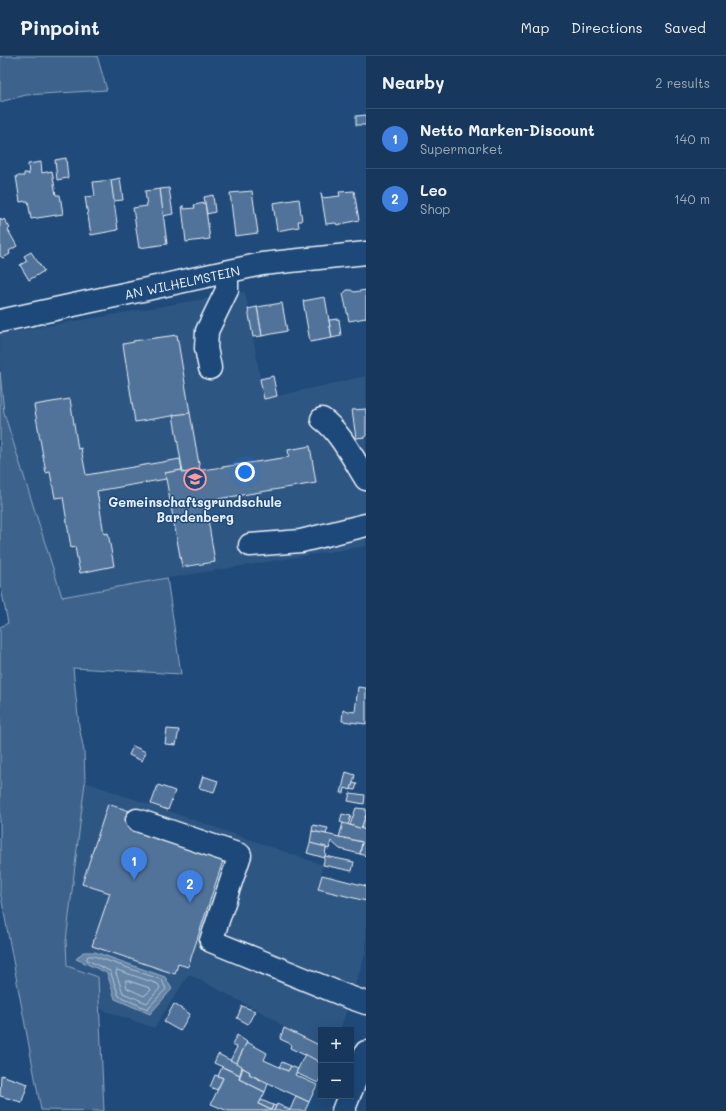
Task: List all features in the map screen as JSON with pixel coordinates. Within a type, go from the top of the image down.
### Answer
[{"type":"street","name":"AN WILHELMSTEIN","points":[[0,321],[262,264],[366,253]]},
{"type":"street","points":[[210,368],[206,348],[208,331],[227,290],[227,272]]},
{"type":"street","points":[[322,418],[327,422],[339,438],[366,479]]},
{"type":"street","points":[[250,545],[301,541],[366,525]]},
{"type":"street","points":[[137,820],[240,855],[211,941],[366,1003]]},
{"type":"street","points":[[354,1082],[366,1052]]},
{"type":"street","points":[[343,1111],[348,1099]]},
{"type":"shaded area","points":[[0,56],[97,56],[107,90],[26,95],[0,102]]},
{"type":"shaded area","name":"Gemeinschaftsgrundschule Bardenberg","points":[[245,292],[264,399],[366,376],[366,546],[167,578],[62,597],[4,413],[0,372],[0,334]]},
{"type":"shaded area","points":[[0,372],[4,413],[62,597],[167,578],[181,674],[73,668],[79,726],[84,751],[85,782],[66,941],[67,966],[98,977],[104,1111],[41,1110],[0,891],[0,627],[8,623],[0,583]]},
{"type":"shaded area","points":[[85,782],[323,865],[318,889],[366,901],[366,952],[341,1027],[318,1027],[318,1045],[286,1029],[272,1018],[189,974],[154,1028],[100,1009],[98,977],[67,966],[66,941]]},
{"type":"water","points":[[83,952],[95,952],[165,977],[172,989],[150,1014],[115,999],[107,973],[76,959]]},
{"type":"building","points":[[366,115],[366,125],[356,125],[356,116]]},
{"type":"building","points":[[66,158],[68,178],[57,180],[55,160]]},
{"type":"building","points":[[41,162],[42,173],[52,171],[56,195],[60,195],[63,214],[31,219],[28,201],[20,202],[16,176],[24,176],[24,173],[29,175],[28,164]]},
{"type":"building","points":[[120,178],[123,200],[113,201],[111,180]]},
{"type":"building","points":[[111,180],[118,230],[91,235],[85,197],[95,196],[93,182]]},
{"type":"building","points":[[169,188],[173,214],[163,216],[160,189]]},
{"type":"building","points":[[160,189],[167,244],[139,248],[133,208],[147,206],[145,191]]},
{"type":"building","points":[[252,191],[258,233],[235,236],[230,193]]},
{"type":"building","points":[[354,191],[359,220],[337,225],[336,223],[326,224],[321,193],[322,198],[340,196],[339,192]]},
{"type":"building","points":[[213,195],[215,212],[207,214],[204,197]]},
{"type":"building","points":[[299,199],[302,221],[298,221],[299,227],[277,231],[273,203]]},
{"type":"building","points":[[205,203],[210,239],[186,242],[182,206],[184,206],[184,209],[195,208],[194,205]]},
{"type":"building","points":[[0,218],[2,221],[4,219],[10,228],[8,230],[17,246],[9,251],[10,254],[3,258],[0,256]]},
{"type":"building","points":[[31,252],[44,271],[29,280],[20,265],[27,261],[24,256]]},
{"type":"building","points":[[347,290],[354,292],[366,290],[366,318],[349,321],[343,294]]},
{"type":"building","points":[[325,297],[332,338],[310,342],[303,301]]},
{"type":"building","points":[[282,303],[287,331],[262,336],[257,307]]},
{"type":"building","points":[[257,307],[262,336],[253,337],[248,309]]},
{"type":"building","points":[[339,319],[341,336],[332,338],[329,320]]},
{"type":"building","points":[[177,335],[190,413],[135,422],[123,344],[134,342],[133,341]]},
{"type":"building","points":[[273,376],[277,396],[264,399],[260,379]]},
{"type":"building","points":[[70,399],[78,449],[81,448],[86,475],[180,459],[182,470],[165,473],[166,479],[97,491],[104,534],[108,533],[114,566],[80,573],[75,547],[71,548],[63,497],[55,498],[50,472],[46,473],[34,405]]},
{"type":"building","points":[[366,409],[366,437],[356,438],[352,410]]},
{"type":"building","points":[[190,413],[200,470],[183,473],[173,415]]},
{"type":"building","points":[[310,446],[316,483],[205,501],[215,562],[182,567],[165,473],[182,470],[183,473],[289,457],[288,450]]},
{"type":"building","points":[[358,687],[366,688],[366,724],[342,721],[343,710],[355,712]]},
{"type":"building","points":[[167,729],[179,730],[176,745],[165,744]]},
{"type":"building","points":[[133,746],[146,752],[142,761],[129,755]]},
{"type":"building","points":[[346,772],[355,775],[351,790],[345,788],[344,793],[341,793]]},
{"type":"building","points":[[203,776],[218,781],[214,792],[199,788]]},
{"type":"building","points":[[353,783],[357,784],[355,790],[351,789]]},
{"type":"building","points":[[158,785],[175,791],[168,810],[151,804]]},
{"type":"building","points":[[350,793],[365,795],[364,804],[348,801]]},
{"type":"building","points":[[108,804],[139,814],[224,858],[188,967],[178,964],[175,974],[92,946],[110,893],[82,884]]},
{"type":"building","points":[[356,808],[366,809],[366,815],[361,829],[350,825]]},
{"type":"building","points":[[342,814],[351,816],[348,825],[340,822]]},
{"type":"building","points":[[366,815],[366,830],[361,829]]},
{"type":"building","points":[[343,823],[366,830],[366,856],[360,854],[362,842],[339,837]]},
{"type":"building","points":[[313,825],[328,828],[326,834],[312,831]]},
{"type":"building","points":[[312,831],[362,842],[360,854],[340,849],[331,841],[329,849],[310,843]]},
{"type":"building","points":[[310,843],[326,847],[325,858],[307,853]]},
{"type":"building","points":[[325,856],[354,862],[352,871],[323,865]]},
{"type":"building","points":[[322,875],[366,886],[366,901],[318,889]]},
{"type":"building","points":[[174,1004],[190,1014],[180,1031],[164,1022]]},
{"type":"building","points":[[242,1006],[255,1011],[248,1024],[237,1018]]},
{"type":"building","points":[[284,1028],[318,1045],[318,1062],[290,1048],[291,1044],[280,1039]]},
{"type":"building","points":[[237,1035],[247,1042],[236,1064],[230,1061],[237,1047],[232,1045]]},
{"type":"building","points":[[247,1042],[267,1053],[264,1060],[288,1071],[291,1066],[298,1069],[295,1075],[317,1085],[309,1102],[249,1074],[250,1072],[236,1064]]},
{"type":"building","points":[[218,1054],[242,1066],[240,1075],[214,1063]]},
{"type":"building","points":[[305,1054],[318,1061],[318,1083],[296,1073]]},
{"type":"building","points":[[282,1062],[291,1066],[288,1071],[279,1067]]},
{"type":"building","points":[[222,1067],[240,1075],[239,1079],[265,1092],[259,1104],[271,1110],[273,1105],[276,1106],[274,1111],[228,1111],[211,1104],[223,1078],[218,1076]]},
{"type":"building","points":[[243,1068],[250,1072],[249,1074],[268,1084],[265,1092],[239,1079]]},
{"type":"building","points":[[1,1075],[28,1084],[21,1104],[21,1102],[0,1096]]},
{"type":"building","points":[[215,1075],[223,1078],[217,1090],[210,1087]]},
{"type":"building","points":[[296,1096],[309,1102],[305,1111],[274,1111],[277,1104],[290,1110]]},
{"type":"building","points":[[261,1100],[273,1105],[271,1110],[259,1104]]},
{"type":"place","name":"Gemeinschaftsgrundschule Bardenberg","points":[[195,479]]},
{"type":"place","name":"Netto Marken-Discount","points":[[134,880]]},
{"type":"place","name":"Leo","points":[[190,903]]}]
